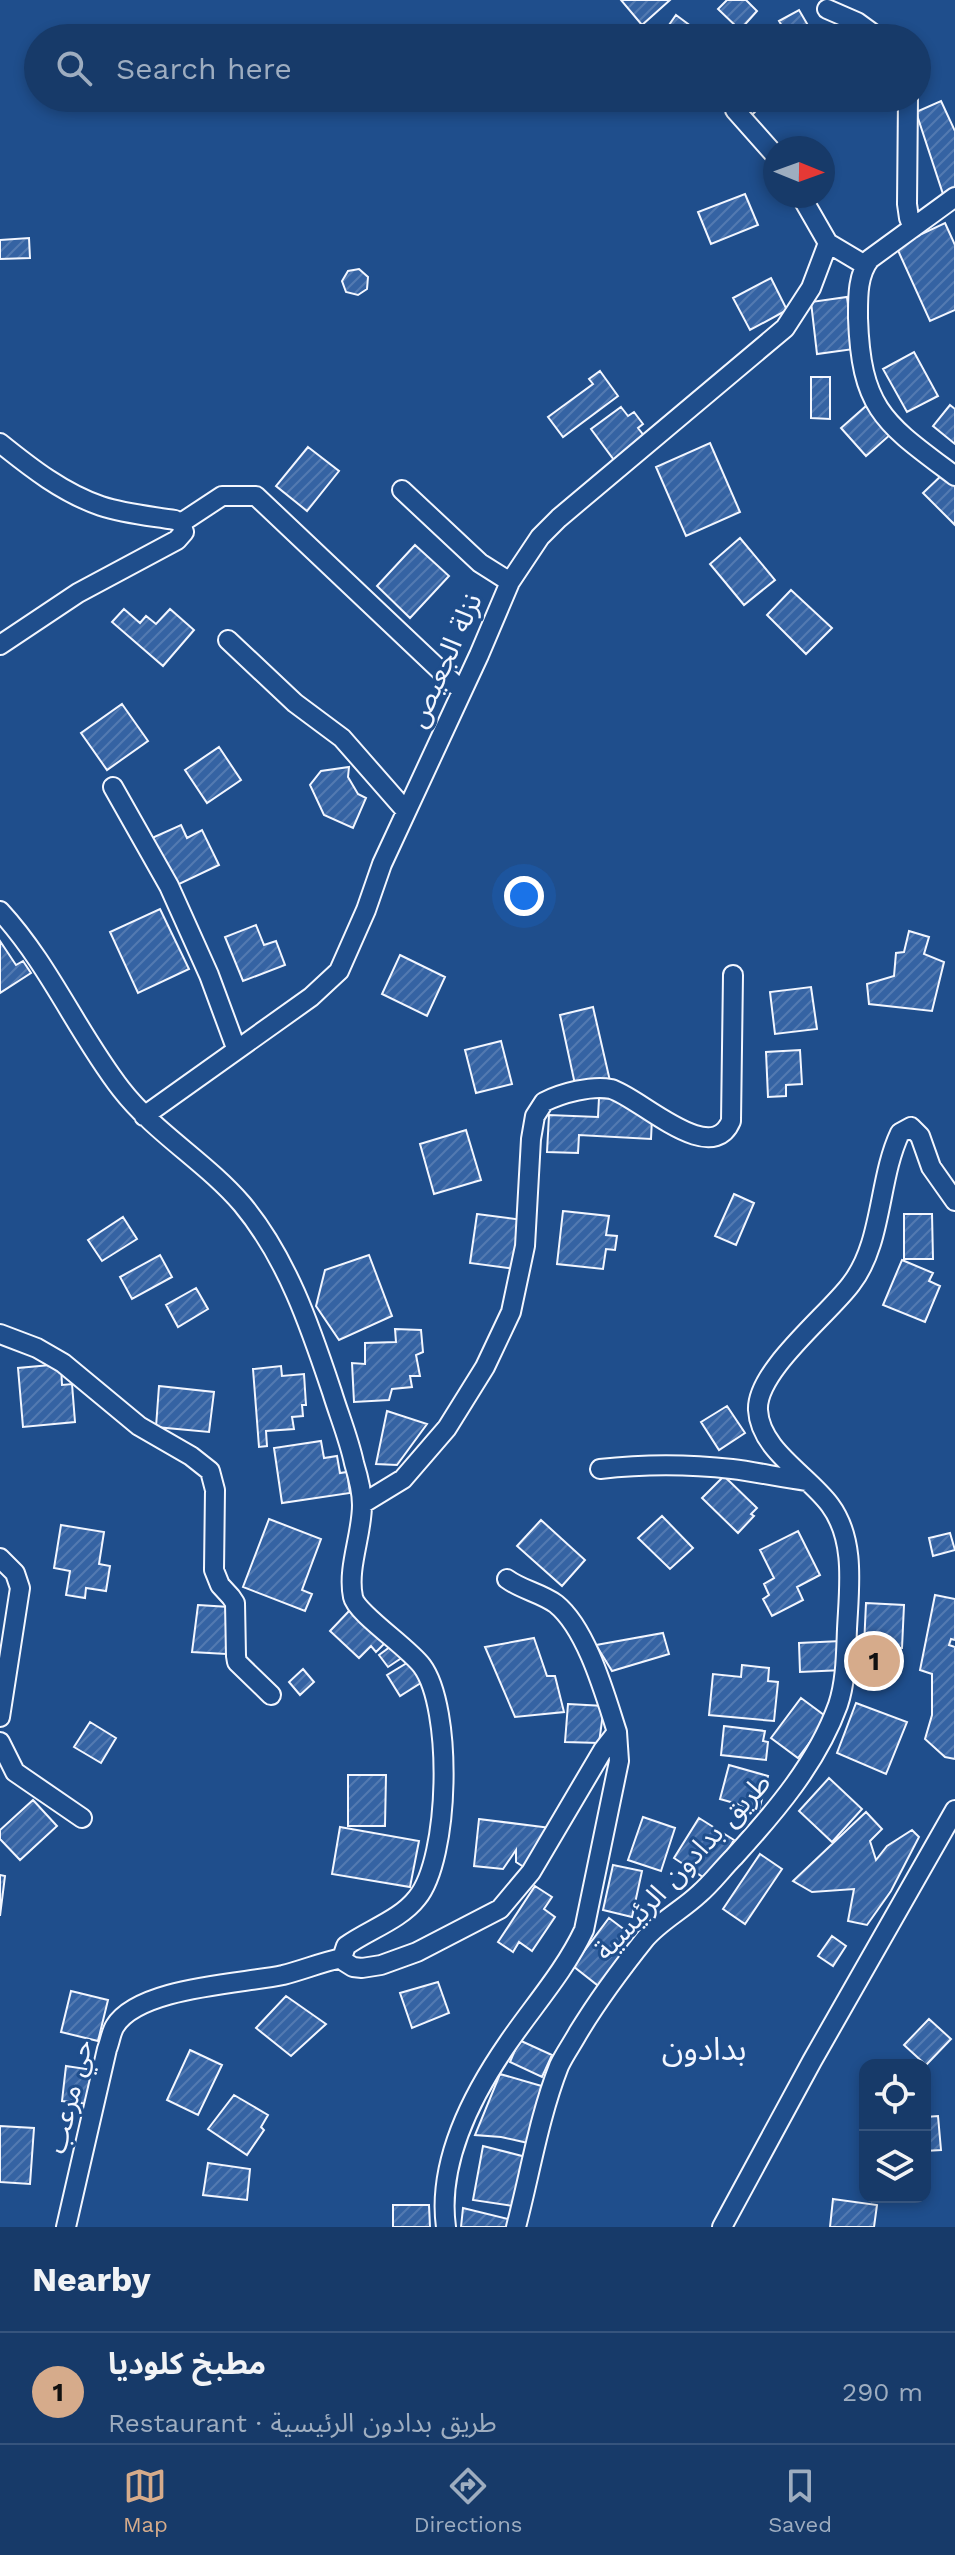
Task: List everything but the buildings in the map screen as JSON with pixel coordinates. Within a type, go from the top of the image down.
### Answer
[{"type":"street","points":[[827,9],[860,24]]},
{"type":"street","points":[[737,112],[763,141]]},
{"type":"street","points":[[908,112],[907,204],[913,228]]},
{"type":"street","points":[[955,197],[878,252],[865,265],[858,292],[859,339],[871,398],[909,442],[955,476]]},
{"type":"street","points":[[808,208],[828,243],[865,265]]},
{"type":"street","name":"نزلة الجعيص","points":[[144,1116],[311,997],[339,971],[382,864],[510,582],[540,537],[785,328],[811,288],[828,243]]},
{"type":"street","points":[[0,443],[51,481],[76,495],[101,506],[181,523],[222,496],[256,496],[462,691]]},
{"type":"street","points":[[402,490],[480,563],[510,582]]},
{"type":"street","points":[[0,645],[78,593],[177,540],[184,532],[181,523]]},
{"type":"street","points":[[228,640],[295,703],[342,738],[406,811]]},
{"type":"street","points":[[113,787],[169,886],[209,975],[236,1048]]},
{"type":"street","points":[[0,911],[39,961],[115,1081],[144,1116],[241,1204],[286,1271],[319,1352],[354,1461],[362,1504],[353,1598],[368,1618],[410,1651],[430,1678],[441,1724],[444,1788],[437,1849],[419,1897],[346,1946],[342,1958],[345,1962],[362,1968],[381,1965],[417,1952],[500,1909],[531,1872],[603,1750],[617,1732]]},
{"type":"street","points":[[362,1504],[403,1479],[447,1428],[485,1367],[511,1312],[525,1246],[531,1139],[535,1116],[544,1102],[586,1090],[611,1089],[662,1120],[689,1132],[715,1137],[723,1134],[728,1127],[731,1121],[733,975]]},
{"type":"street","name":"طريق بدادون الرئيسية","points":[[516,2227],[561,2063],[594,2007],[648,1936],[702,1892],[770,1817],[828,1731],[839,1701],[850,1578],[843,1528],[832,1507],[767,1438],[758,1413],[761,1394],[780,1362],[850,1286],[858,1273],[872,1238],[884,1178],[900,1133],[911,1127],[920,1136],[931,1167],[955,1201]]},
{"type":"street","points":[[0,1334],[37,1348],[63,1363],[118,1410],[210,1471],[215,1490],[214,1570],[220,1585],[235,1603],[237,1662],[271,1695]]},
{"type":"street","points":[[600,1469],[653,1465],[713,1467],[807,1481]]},
{"type":"street","points":[[0,1558],[15,1573],[20,1588],[0,1717]]},
{"type":"street","name":"طريق بدادون الرئيسية","points":[[446,2227],[444,2204],[447,2179],[455,2144],[476,2095],[507,2044],[572,1955],[584,1930],[619,1761],[617,1732],[591,1655],[565,1613],[548,1599],[527,1592],[507,1579]]},
{"type":"street","points":[[0,1742],[15,1772],[82,1818]]},
{"type":"street","points":[[722,2227],[812,2061],[955,1810]]},
{"type":"street","name":"حي مرعب","points":[[66,2227],[107,2049],[116,2025],[133,2009],[161,1997],[284,1975],[342,1958]]},
{"type":"place","name":"مطبخ كلوديا","points":[[874,1661]]},
{"type":"district","name":"بدادون","points":[[704,2049]]}]
